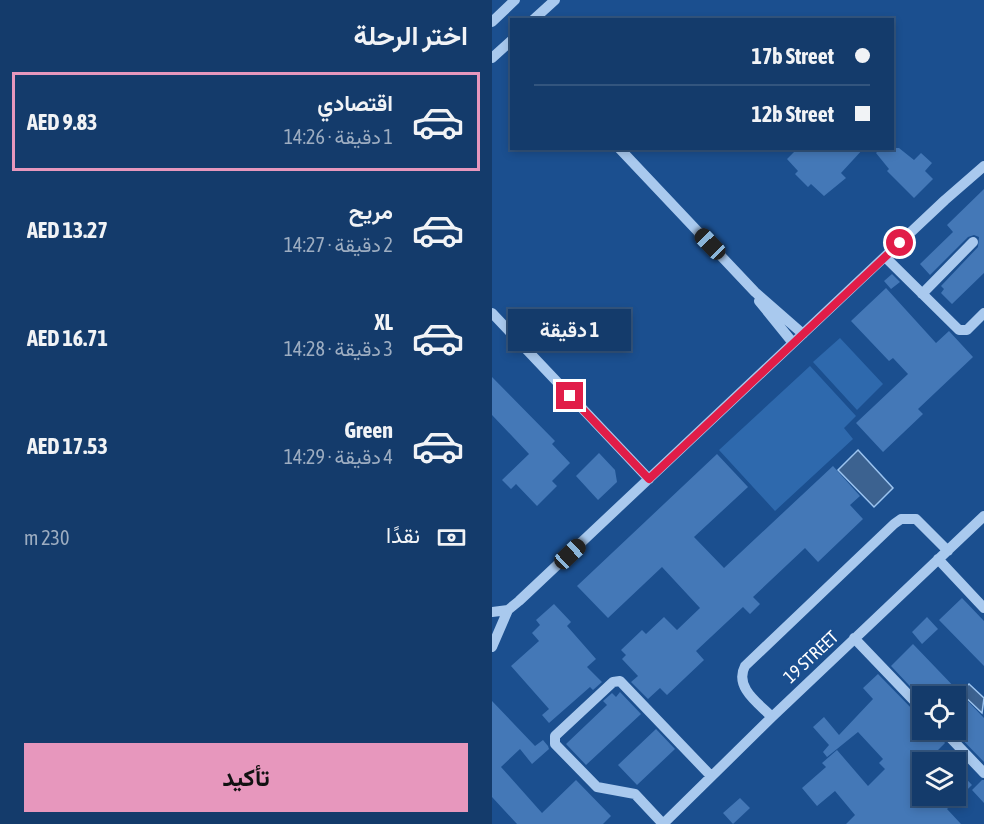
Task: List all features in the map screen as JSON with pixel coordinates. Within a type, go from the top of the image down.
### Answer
[{"type":"street","points":[[492,22],[515,0]]},
{"type":"street","points":[[535,18],[555,0]]},
{"type":"street","points":[[492,58],[510,44]]},
{"type":"street","points":[[621,150],[755,292],[803,334]]},
{"type":"street","points":[[492,612],[508,610],[519,602],[984,166]]},
{"type":"street","points":[[922,294],[974,242]]},
{"type":"street","points":[[885,257],[962,331],[969,328],[984,313]]},
{"type":"street","points":[[755,292],[793,344]]},
{"type":"street","points":[[492,313],[649,479]]},
{"type":"street","points":[[772,717],[744,688],[741,677],[745,666],[894,524],[901,519],[916,519],[948,550]]},
{"type":"street","name":"19 STREET","points":[[666,823],[711,776],[854,638],[948,550],[981,524]]},
{"type":"street","points":[[938,560],[984,608]]},
{"type":"street","points":[[492,647],[508,610]]},
{"type":"street","points":[[854,638],[912,699]]},
{"type":"street","points":[[666,823],[634,794],[597,787],[555,744],[555,736],[613,682],[620,681],[711,776]]},
{"type":"street","points":[[952,740],[984,773]]},
{"type":"shaded area","points":[[840,338],[883,384],[857,410],[813,362]]},
{"type":"shaded area","points":[[810,366],[856,416],[844,428],[853,439],[775,511],[719,450]]},
{"type":"shaded area","points":[[858,450],[893,488],[874,507],[838,470]]},
{"type":"shaded area","points":[[969,684],[984,698],[982,713],[966,698],[966,687]]},
{"type":"building","points":[[899,148],[914,160],[921,153],[932,163],[925,171],[933,179],[914,198],[887,171],[889,169],[876,153],[879,150]]},
{"type":"building","points":[[796,150],[862,150],[841,173],[846,178],[824,196],[811,184],[808,187],[795,174],[798,171],[787,159]]},
{"type":"building","points":[[984,189],[984,273],[952,304],[941,293],[944,289],[941,286],[978,247],[979,237],[974,235],[968,237],[930,275],[920,264],[953,232],[947,225]]},
{"type":"building","points":[[892,274],[900,282],[891,289],[884,281]]},
{"type":"building","points":[[886,288],[936,343],[949,331],[973,357],[918,409],[923,414],[883,452],[856,423],[908,374],[893,358],[889,361],[851,321]]},
{"type":"building","points":[[492,377],[555,441],[552,444],[570,463],[552,481],[557,486],[537,506],[516,484],[511,489],[502,480],[529,454],[492,415]]},
{"type":"building","points":[[599,453],[615,470],[617,482],[598,500],[576,476]]},
{"type":"building","points":[[717,454],[748,487],[694,537],[724,568],[833,466],[860,496],[850,505],[863,519],[818,562],[805,548],[753,597],[760,604],[750,614],[743,607],[696,651],[704,660],[667,695],[660,688],[648,699],[631,682],[638,676],[622,659],[626,655],[621,650],[642,630],[646,634],[664,617],[677,630],[700,608],[662,567],[608,618],[577,586]]},
{"type":"building","points":[[962,598],[984,621],[984,666],[939,620]]},
{"type":"building","points":[[554,604],[571,622],[567,626],[596,659],[587,667],[602,682],[593,690],[590,687],[549,723],[542,715],[549,709],[511,666],[539,641],[532,633],[540,625],[536,620]]},
{"type":"building","points":[[927,617],[938,629],[922,644],[912,632]]},
{"type":"building","points":[[913,644],[953,686],[912,686],[912,688],[891,666]]},
{"type":"building","points":[[878,674],[912,709],[912,740],[943,740],[945,743],[938,750],[940,752],[912,752],[912,806],[950,806],[947,809],[961,824],[846,824],[855,815],[835,791],[817,806],[802,788],[826,767],[822,763],[837,750],[868,786],[885,769],[879,763],[883,759],[858,732],[827,757],[823,752],[829,745],[813,727],[824,717],[839,735],[873,699],[863,688]]},
{"type":"building","points":[[620,692],[641,714],[586,765],[566,744],[607,705],[603,701],[612,693],[616,697]]},
{"type":"building","points":[[966,699],[984,718],[984,762],[963,740],[966,740]]},
{"type":"building","points":[[492,701],[535,746],[543,740],[548,746],[549,749],[532,764],[520,749],[501,767],[542,813],[576,780],[611,816],[603,824],[517,824],[492,797]]},
{"type":"building","points":[[656,729],[675,749],[637,785],[618,765]]},
{"type":"building","points":[[966,779],[972,785],[966,791]]},
{"type":"building","points":[[984,780],[984,803],[972,790]]},
{"type":"building","points":[[740,798],[750,808],[733,824],[723,813]]},
{"type":"route","points":[[570,396],[649,479],[900,243]]}]
